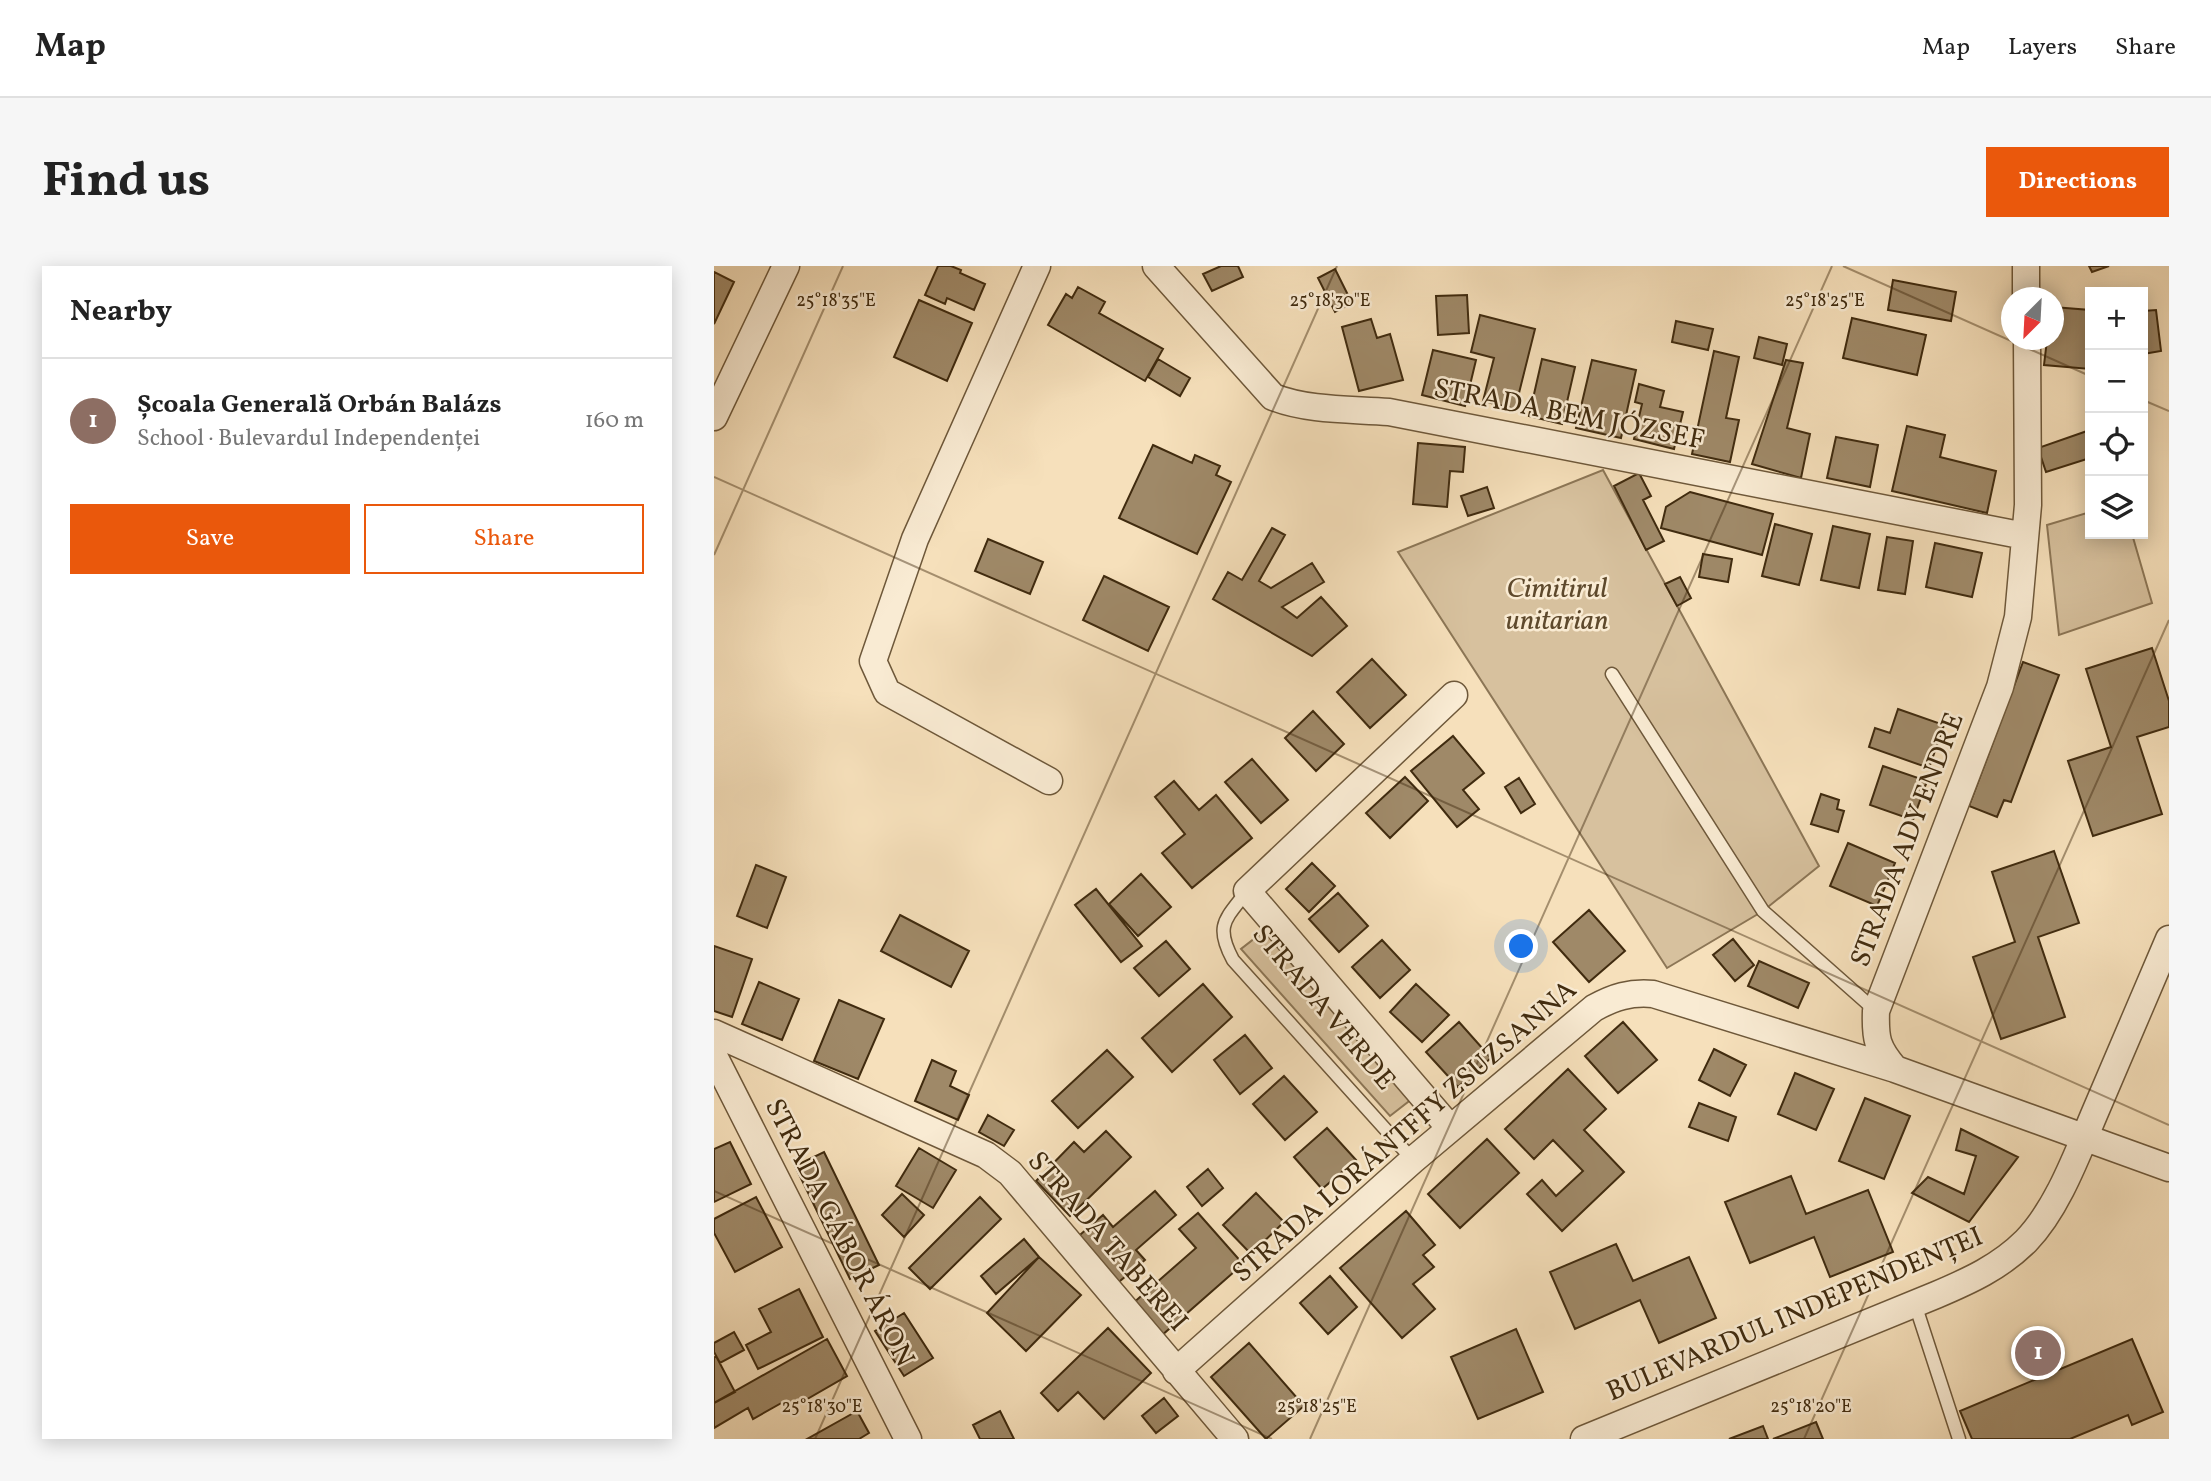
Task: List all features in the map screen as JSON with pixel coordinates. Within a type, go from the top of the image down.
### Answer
[{"type":"street","points":[[714,417],[786,266]]},
{"type":"street","points":[[1037,266],[915,539],[873,661],[887,692],[1049,781]]},
{"type":"street","name":"STRADA BEM JÓZSEF","points":[[1156,266],[1273,397],[1287,403],[1389,412],[2025,536]]},
{"type":"street","points":[[2026,266],[2026,287]]},
{"type":"street","name":"STRADA ADY ENDRE","points":[[1895,1069],[1881,1052],[1875,1035],[1876,1011],[2000,687],[2018,617],[2028,505],[2027,350]]},
{"type":"street","name":"STRADA VERDE","points":[[1450,1129],[1247,891],[1454,695]]},
{"type":"street","name":"BULEVARDUL INDEPENDENȚEI","points":[[1584,1439],[1915,1304],[1980,1276],[2006,1259],[2028,1239],[2048,1214],[2169,939]]},
{"type":"street","name":"STRADA LORÁNTFFY ZSUZSANNA","points":[[1176,1371],[1413,1160],[1594,1008],[1613,998],[1634,993],[1653,994],[1895,1069]]},
{"type":"street","name":"STRADA TABEREI","points":[[714,1033],[986,1155],[1010,1173],[1235,1439]]},
{"type":"street","name":"STRADA GÁBOR ÁRON","points":[[714,1056],[908,1439]]},
{"type":"street","points":[[1895,1069],[2169,1168]]},
{"type":"lane","points":[[1612,674],[1763,911],[1876,1011]]},
{"type":"lane","name":"STRADA VERDE","points":[[1247,891],[1226,919],[1222,932],[1224,944],[1233,960],[1413,1160]]},
{"type":"lane","points":[[1915,1304],[1959,1439]]},
{"type":"green space","name":"Cimitirul unitarian","points":[[1603,470],[1819,866],[1763,911],[1667,968],[1398,552]]},
{"type":"green space","points":[[2085,514],[2085,539],[2133,539],[2152,603],[2059,635],[2047,525]]},
{"type":"green space","points":[[1268,928],[1413,1098],[1390,1116],[1241,949]]},
{"type":"building","points":[[938,266],[951,266],[985,284],[974,310],[947,298],[945,304],[925,295]]},
{"type":"building","points":[[1221,266],[1238,266],[1243,277],[1212,291],[1203,274]]},
{"type":"building","points":[[2089,266],[2109,266],[2092,272]]},
{"type":"building","points":[[1335,269],[1352,303],[1335,312],[1318,278]]},
{"type":"building","points":[[714,272],[734,282],[714,324]]},
{"type":"building","points":[[1893,280],[1956,292],[1951,321],[1888,310]]},
{"type":"building","points":[[1078,287],[1105,302],[1099,313],[1163,349],[1145,381],[1048,325],[1066,294],[1072,298]]},
{"type":"building","points":[[1467,295],[1469,333],[1438,335],[1436,296]]},
{"type":"building","points":[[919,300],[972,323],[947,381],[894,357]]},
{"type":"building","points":[[2064,308],[2085,310],[2085,369],[2044,365],[2046,350],[2064,350]]},
{"type":"building","points":[[2156,310],[2161,351],[2148,353],[2148,350],[2148,311]]},
{"type":"building","points":[[1480,315],[1535,329],[1515,409],[1483,401],[1494,358],[1471,352]]},
{"type":"building","points":[[1852,318],[1926,335],[1917,375],[1843,358]]},
{"type":"building","points":[[1371,319],[1377,338],[1390,334],[1403,380],[1359,391],[1342,327]]},
{"type":"building","points":[[1676,321],[1713,329],[1708,350],[1672,342]]},
{"type":"building","points":[[1759,337],[1787,344],[1782,365],[1754,358]]},
{"type":"building","points":[[1433,350],[1476,360],[1465,406],[1422,395]]},
{"type":"building","points":[[1714,351],[1739,357],[1726,418],[1739,420],[1730,462],[1692,454]]},
{"type":"building","points":[[1158,359],[1190,378],[1180,396],[1148,377]]},
{"type":"building","points":[[1542,359],[1575,367],[1562,424],[1529,416]]},
{"type":"building","points":[[1592,360],[1636,370],[1621,438],[1576,428]]},
{"type":"building","points":[[1786,360],[1803,363],[1787,428],[1810,434],[1801,478],[1752,464]]},
{"type":"building","points":[[1639,384],[1664,391],[1660,407],[1683,412],[1674,449],[1634,439],[1642,404],[1635,402]]},
{"type":"building","points":[[1907,426],[1945,435],[1940,457],[1996,471],[1987,513],[1892,491]]},
{"type":"building","points":[[2085,432],[2085,460],[2046,472],[2038,448]]},
{"type":"building","points":[[1836,437],[1878,445],[1870,487],[1827,478]]},
{"type":"building","points":[[1418,443],[1465,447],[1463,472],[1450,471],[1447,507],[1413,504]]},
{"type":"building","points":[[1153,445],[1192,463],[1195,455],[1220,466],[1216,475],[1231,482],[1197,554],[1119,518]]},
{"type":"building","points":[[1639,473],[1651,496],[1643,500],[1664,541],[1646,550],[1614,486]]},
{"type":"building","points":[[1487,487],[1494,508],[1468,516],[1461,496]]},
{"type":"building","points":[[1690,492],[1773,514],[1762,555],[1661,528],[1666,507]]},
{"type":"building","points":[[1775,524],[1812,534],[1799,585],[1762,576]]},
{"type":"building","points":[[1833,526],[1870,534],[1859,588],[1821,580]]},
{"type":"building","points":[[1272,528],[1285,535],[1259,581],[1271,588],[1312,563],[1324,582],[1282,607],[1297,618],[1321,597],[1347,626],[1312,656],[1213,599],[1228,572],[1242,580]]},
{"type":"building","points":[[1887,537],[1913,541],[1905,594],[1878,590]]},
{"type":"building","points":[[988,539],[1043,562],[1030,594],[975,571]]},
{"type":"building","points":[[1935,543],[1982,553],[1972,597],[1926,587]]},
{"type":"building","points":[[1703,554],[1732,559],[1728,582],[1699,577]]},
{"type":"building","points":[[1104,576],[1169,607],[1148,651],[1083,620]]},
{"type":"building","points":[[1680,577],[1691,598],[1677,606],[1665,584]]},
{"type":"building","points":[[2152,648],[2169,701],[2169,727],[2137,737],[2162,814],[2093,836],[2068,761],[2111,747],[2086,669]]},
{"type":"building","points":[[1372,659],[1406,695],[1370,728],[1337,692]]},
{"type":"building","points":[[2023,662],[2059,675],[2011,802],[2004,800],[1997,817],[1969,806]]},
{"type":"building","points":[[1898,709],[1944,725],[1929,768],[1869,747],[1875,728],[1890,733]]},
{"type":"building","points":[[1313,711],[1344,744],[1316,771],[1285,738]]},
{"type":"building","points":[[1453,736],[1484,773],[1463,790],[1479,809],[1457,827],[1411,771]]},
{"type":"building","points":[[1252,759],[1288,800],[1261,823],[1225,782]]},
{"type":"building","points":[[1883,766],[1927,781],[1913,820],[1870,805]]},
{"type":"building","points":[[1405,777],[1428,801],[1390,838],[1366,813]]},
{"type":"building","points":[[1519,778],[1535,804],[1521,813],[1505,787]]},
{"type":"building","points":[[1174,781],[1199,810],[1216,795],[1252,838],[1192,888],[1162,853],[1185,834],[1155,797]]},
{"type":"building","points":[[1821,794],[1839,800],[1837,809],[1844,811],[1838,832],[1811,824]]},
{"type":"building","points":[[1848,843],[1895,863],[1877,906],[1830,886]]},
{"type":"building","points":[[2054,851],[2079,923],[2038,937],[2065,1017],[2001,1039],[1973,957],[2015,942],[1992,872]]},
{"type":"building","points":[[1312,863],[1335,886],[1309,912],[1286,889]]},
{"type":"building","points":[[756,865],[786,877],[767,928],[737,916]]},
{"type":"building","points":[[1141,874],[1171,907],[1138,936],[1109,904]]},
{"type":"building","points":[[1096,889],[1142,946],[1121,962],[1075,905]]},
{"type":"building","points":[[1338,893],[1368,926],[1339,952],[1309,919]]},
{"type":"building","points":[[1589,910],[1625,951],[1589,982],[1553,942]]},
{"type":"building","points":[[900,915],[969,951],[951,987],[881,951]]},
{"type":"building","points":[[1733,939],[1754,965],[1735,981],[1713,955]]},
{"type":"building","points":[[1382,940],[1410,970],[1380,998],[1352,967]]},
{"type":"building","points":[[1166,941],[1190,969],[1159,996],[1134,968]]},
{"type":"building","points":[[714,946],[752,959],[732,1017],[714,1011]]},
{"type":"building","points":[[1759,961],[1809,983],[1798,1008],[1748,986]]},
{"type":"building","points":[[759,982],[799,999],[782,1040],[742,1024]]},
{"type":"building","points":[[1203,984],[1232,1017],[1172,1072],[1142,1038]]},
{"type":"building","points":[[1416,984],[1449,1015],[1422,1042],[1390,1012]]},
{"type":"building","points":[[839,1000],[884,1019],[858,1079],[814,1061]]},
{"type":"building","points":[[1459,1022],[1491,1058],[1458,1087],[1426,1052]]},
{"type":"building","points":[[1623,1022],[1657,1060],[1618,1093],[1585,1056]]},
{"type":"building","points":[[1245,1035],[1272,1068],[1240,1094],[1214,1060]]},
{"type":"building","points":[[1714,1049],[1746,1065],[1730,1096],[1699,1080]]},
{"type":"building","points":[[1107,1050],[1133,1077],[1078,1128],[1052,1101]]},
{"type":"building","points":[[932,1060],[956,1071],[950,1086],[969,1095],[958,1120],[915,1101]]},
{"type":"building","points":[[1568,1069],[1606,1109],[1584,1130],[1624,1172],[1562,1231],[1527,1194],[1542,1180],[1556,1196],[1583,1171],[1553,1140],[1534,1159],[1505,1129]]},
{"type":"building","points":[[1795,1073],[1834,1089],[1816,1130],[1778,1114]]},
{"type":"building","points":[[1284,1076],[1317,1112],[1285,1140],[1253,1104]]},
{"type":"building","points":[[1865,1098],[1910,1116],[1884,1179],[1839,1161]]},
{"type":"building","points":[[1699,1103],[1736,1117],[1728,1141],[1689,1127]]},
{"type":"building","points":[[988,1115],[1014,1130],[1004,1146],[979,1132]]},
{"type":"building","points":[[1327,1128],[1356,1160],[1322,1189],[1294,1157]]},
{"type":"building","points":[[1961,1129],[2018,1157],[1969,1222],[1912,1193],[1928,1177],[1964,1194],[1976,1156],[1956,1150]]},
{"type":"building","points":[[1106,1131],[1131,1157],[1070,1216],[1036,1181],[1074,1142],[1084,1152]]},
{"type":"building","points":[[1487,1139],[1519,1173],[1460,1228],[1428,1194]]},
{"type":"building","points":[[730,1142],[751,1184],[714,1202],[714,1149]]},
{"type":"building","points":[[919,1148],[956,1170],[933,1208],[896,1186]]},
{"type":"building","points":[[824,1152],[879,1265],[850,1279],[795,1166]]},
{"type":"building","points":[[1208,1169],[1223,1188],[1202,1206],[1187,1187]]},
{"type":"building","points":[[1791,1176],[1806,1214],[1868,1190],[1893,1252],[1830,1277],[1814,1237],[1750,1263],[1725,1202]]},
{"type":"building","points":[[1155,1191],[1176,1215],[1136,1250],[1145,1260],[1114,1286],[1074,1240],[1103,1215],[1113,1227]]},
{"type":"building","points":[[1256,1193],[1284,1222],[1251,1254],[1223,1225]]},
{"type":"building","points":[[902,1194],[924,1215],[904,1237],[882,1215]]},
{"type":"building","points":[[756,1197],[782,1247],[735,1272],[714,1233],[714,1219]]},
{"type":"building","points":[[980,1197],[1001,1219],[930,1289],[909,1268]]},
{"type":"building","points":[[1406,1211],[1435,1245],[1423,1255],[1434,1267],[1413,1284],[1435,1309],[1402,1338],[1340,1268]]},
{"type":"building","points":[[1198,1213],[1243,1264],[1161,1336],[1132,1304],[1196,1248],[1179,1229]]},
{"type":"building","points":[[1024,1239],[1039,1257],[996,1294],[981,1276]]},
{"type":"building","points":[[1616,1244],[1633,1281],[1689,1257],[1716,1318],[1659,1343],[1640,1300],[1575,1329],[1550,1272]]},
{"type":"building","points":[[1039,1257],[1081,1295],[1026,1351],[987,1313]]},
{"type":"building","points":[[1330,1276],[1357,1307],[1328,1334],[1300,1303]]},
{"type":"building","points":[[799,1289],[823,1337],[758,1369],[746,1345],[771,1332],[759,1309]]},
{"type":"building","points":[[904,1313],[933,1358],[904,1376],[875,1331]]},
{"type":"building","points":[[1108,1328],[1151,1373],[1104,1419],[1078,1392],[1058,1411],[1041,1393]]},
{"type":"building","points":[[1516,1329],[1543,1392],[1478,1419],[1451,1357]]},
{"type":"building","points":[[734,1332],[744,1350],[720,1363],[714,1352],[714,1343]]},
{"type":"building","points":[[827,1339],[847,1376],[790,1409],[785,1401],[753,1419],[748,1408],[714,1428],[714,1403]]},
{"type":"building","points":[[2132,1339],[2163,1412],[2132,1425],[2128,1415],[2070,1439],[1972,1439],[1960,1411]]},
{"type":"building","points":[[1249,1343],[1304,1406],[1266,1439],[1211,1377]]},
{"type":"building","points":[[716,1356],[735,1392],[714,1403],[714,1358]]},
{"type":"building","points":[[1164,1398],[1178,1416],[1156,1433],[1142,1416]]},
{"type":"building","points":[[857,1411],[869,1433],[859,1439],[807,1439]]},
{"type":"building","points":[[1000,1411],[1014,1439],[980,1439],[973,1425]]},
{"type":"building","points":[[1816,1422],[1823,1439],[1773,1439]]},
{"type":"building","points":[[1763,1426],[1768,1439],[1729,1439]]},
{"type":"place","name":"Școala Generală Orbán Balázs","points":[[2038,1353]]}]
